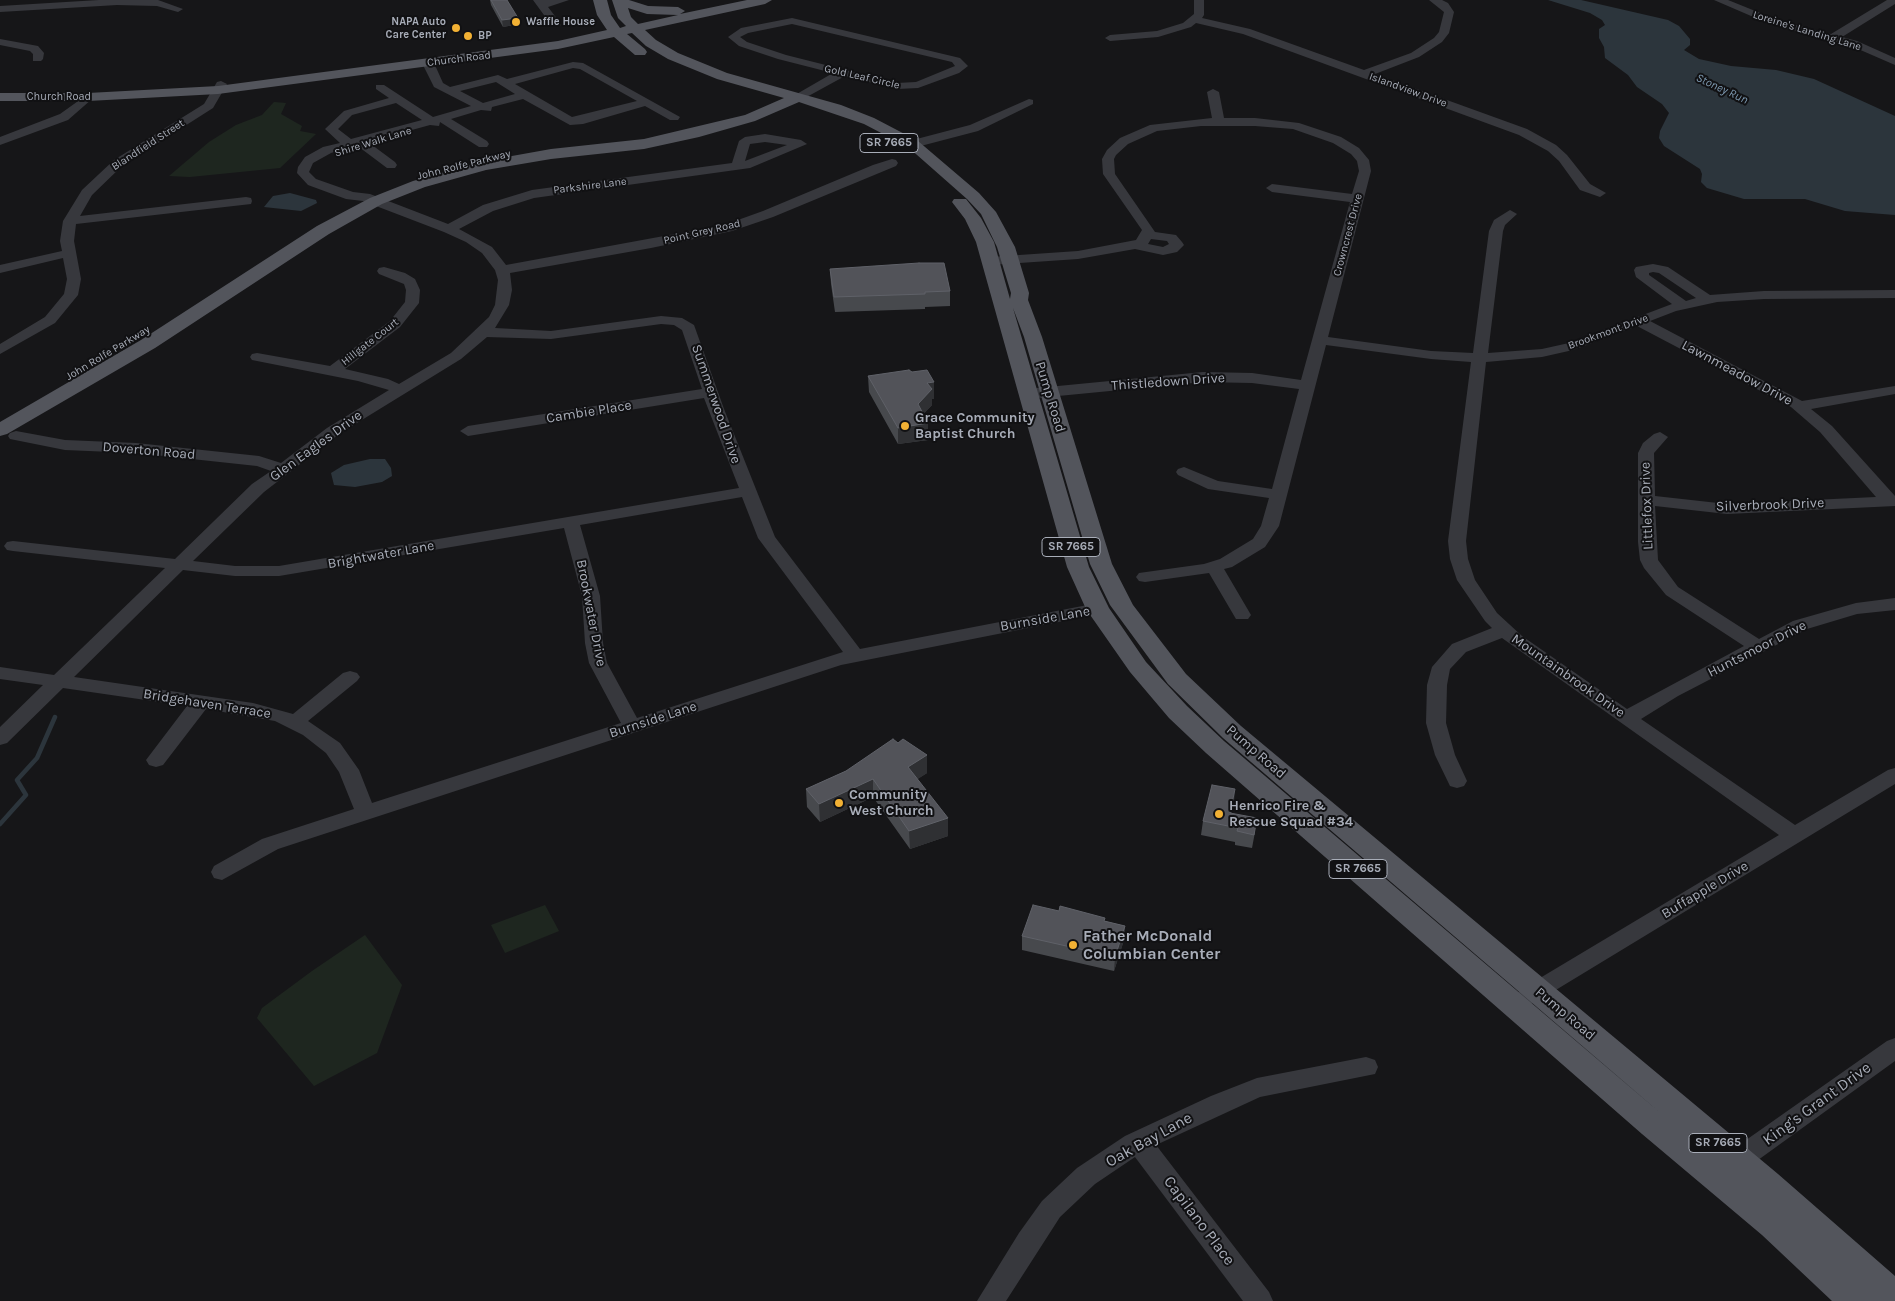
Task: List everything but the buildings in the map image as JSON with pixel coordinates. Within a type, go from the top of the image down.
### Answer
[{"type":"main road","name":"Church Road","points":[[633,26],[685,11],[735,0]]},
{"type":"main road","name":"Church Road","points":[[0,97],[88,97],[149,94],[428,63],[534,49],[614,30],[765,0]]},
{"type":"main road","points":[[619,1],[647,10],[685,11]]},
{"type":"main road","points":[[619,1],[633,26],[651,43],[687,63],[786,99]]},
{"type":"main road","points":[[600,4],[614,30],[631,46],[656,62],[737,96],[786,99]]},
{"type":"main road","points":[[576,34],[592,23],[600,4]]},
{"type":"main road","name":"Church Road","points":[[220,87],[614,30]]},
{"type":"main road","points":[[726,120],[740,111],[737,96]]},
{"type":"main road","name":"John Rolfe Parkway","points":[[4,427],[101,358],[326,216],[431,172],[496,156],[561,145],[654,136],[726,120],[786,99]]},
{"type":"main road","name":"John Rolfe Parkway","points":[[370,199],[484,166],[551,154],[660,141],[735,123],[786,99]]},
{"type":"main road","name":"Pump Road","points":[[786,99],[851,113],[913,144],[955,180],[988,212],[1000,234],[1010,259],[1020,293],[1019,300],[1072,552],[1098,609],[1138,668],[1184,718],[1215,747],[1526,998],[1738,1160],[1895,1298]]},
{"type":"main road","name":"Pump Road","points":[[786,99],[859,128],[890,144],[924,167],[957,199],[973,218],[985,242],[1038,393],[1102,564],[1127,612],[1171,671],[1232,732],[1526,998],[1653,1125],[1774,1225],[1856,1301]]},
{"type":"street","points":[[540,3],[564,0]]},
{"type":"street","points":[[1110,38],[1168,32],[1196,20],[1201,8],[1199,0]]},
{"type":"street","points":[[1365,74],[1415,55],[1438,40],[1444,33],[1449,12],[1444,5],[1434,0]]},
{"type":"street","name":"Loreine's Landing Lane","points":[[1719,0],[1776,22],[1834,37],[1895,62]]},
{"type":"street","points":[[1834,37],[1890,1]]},
{"type":"street","points":[[0,9],[120,2],[158,3],[178,9]]},
{"type":"street","points":[[540,3],[556,24]]},
{"type":"street","name":"Islandview Drive","points":[[1196,20],[1246,31],[1535,137],[1559,154],[1585,187],[1600,193]]},
{"type":"street","name":"Gold Leaf Circle","points":[[798,21],[956,60],[962,64],[960,69],[956,71],[905,87],[890,86],[836,72],[767,53],[736,41],[733,37],[745,30],[781,22],[798,21]]},
{"type":"street","points":[[0,42],[34,48],[39,53],[37,59]]},
{"type":"street","points":[[428,63],[438,85],[484,108]]},
{"type":"street","points":[[505,83],[574,65],[583,66],[674,117]]},
{"type":"street","points":[[786,99],[836,72]]},
{"type":"street","points":[[447,91],[498,78],[570,121],[579,121],[646,102]]},
{"type":"street","name":"Blandfield Street","points":[[0,350],[40,327],[65,304],[74,286],[67,241],[70,222],[79,204],[101,178],[131,154],[203,110],[212,102],[220,87]]},
{"type":"street","points":[[380,87],[398,99],[483,144]]},
{"type":"street","points":[[1212,92],[1218,122]]},
{"type":"street","name":"Shire Walk Lane","points":[[370,199],[351,196],[312,182],[303,173],[304,166],[317,154],[526,96]]},
{"type":"street","points":[[0,140],[64,117],[88,97]]},
{"type":"street","points":[[391,165],[331,129],[344,116],[398,99]]},
{"type":"street","points":[[913,144],[974,128],[1029,102]]},
{"type":"street","name":"Crowncrest Drive","points":[[1145,578],[1214,567],[1226,563],[1258,543],[1270,526],[1321,340],[1365,168],[1355,151],[1338,140],[1295,126],[1218,122],[1187,123],[1154,128],[1124,141],[1111,153],[1108,159],[1109,174],[1149,230],[1148,235]]},
{"type":"street","name":"Point Grey Road","points":[[502,270],[688,237],[727,228],[768,214],[892,163]]},
{"type":"street","name":"Parkshire Lane","points":[[449,228],[488,208],[532,194],[737,165]]},
{"type":"street","points":[[1272,188],[1358,199]]},
{"type":"street","points":[[370,199],[471,238],[487,250],[502,270]]},
{"type":"street","points":[[70,222],[246,200]]},
{"type":"street","name":"Mountainbrook Drive","points":[[1510,214],[1499,223],[1496,230],[1458,540],[1459,559],[1466,580],[1475,596],[1505,630],[1526,648],[1795,836]]},
{"type":"street","points":[[990,260],[1086,254],[1136,245],[1163,251],[1172,249],[1177,244],[1171,238],[1148,235],[1136,245]]},
{"type":"street","points":[[0,269],[69,254]]},
{"type":"street","points":[[1683,305],[1643,277],[1641,270],[1653,268],[1663,270],[1708,300]]},
{"type":"street","name":"Glen Eagles Drive","points":[[0,738],[235,509],[282,468],[333,431],[456,356],[484,332],[502,305],[505,290],[502,270]]},
{"type":"street","name":"Hillgate Court","points":[[333,370],[395,324],[412,303],[413,290],[410,282],[400,276],[384,271]]},
{"type":"street","name":"Brookmont Drive","points":[[1321,340],[1431,355],[1480,358],[1531,354],[1558,350],[1683,305],[1708,300],[1764,295],[1895,294]]},
{"type":"street","name":"Summerwood Drive","points":[[484,332],[538,336],[655,320],[677,322],[689,328],[748,491],[772,545],[855,655]]},
{"type":"street","name":"Lawnmeadow Drive","points":[[1638,321],[1768,387],[1800,406],[1826,429],[1892,501]]},
{"type":"street","points":[[257,357],[333,370],[383,382],[400,390]]},
{"type":"street","name":"Thistledown Drive","points":[[1038,393],[1203,377],[1252,378],[1308,386]]},
{"type":"street","points":[[1800,406],[1893,390]]},
{"type":"street","name":"Cambie Place","points":[[468,431],[711,392]]},
{"type":"street","name":"Doverton Road","points":[[4,427],[65,446],[136,448],[258,461],[282,468]]},
{"type":"street","name":"Littlefox Drive","points":[[1660,437],[1649,446],[1646,453],[1649,560],[1661,580],[1689,603],[1757,646]]},
{"type":"street","points":[[1184,472],[1214,484],[1279,495]]},
{"type":"street","name":"Brightwater Lane","points":[[13,546],[235,571],[279,571],[748,491]]},
{"type":"street","name":"Silverbrook Drive","points":[[1646,500],[1727,509],[1892,501]]},
{"type":"street","name":"Brookwater Drive","points":[[571,522],[591,596],[594,644],[598,662],[632,726]]},
{"type":"street","points":[[1214,567],[1242,615]]},
{"type":"street","name":"Huntsmoor Drive","points":[[1627,718],[1757,646],[1800,625],[1826,616],[1856,609],[1895,604]]},
{"type":"street","name":"Burnside Lane","points":[[222,872],[270,844],[855,655],[1098,609]]},
{"type":"street","points":[[1457,781],[1445,755],[1436,724],[1437,685],[1441,668],[1459,648],[1505,630]]},
{"type":"street","name":"Bridgehaven Terrace","points":[[0,673],[253,709],[294,722],[310,730],[333,748],[349,770],[366,813]]},
{"type":"street","points":[[294,722],[350,677]]},
{"type":"street","points":[[156,760],[201,701]]},
{"type":"street","name":"Buffapple Drive","points":[[1526,998],[1895,775]]},
{"type":"street","name":"King's Grant Drive","points":[[1738,1160],[1895,1048]]},
{"type":"street","name":"Oak Bay Lane","points":[[991,1301],[1028,1241],[1051,1210],[1086,1176],[1139,1142],[1220,1103],[1257,1088],[1366,1067]]},
{"type":"street","name":"Capilano Place","points":[[1139,1142],[1259,1301]]},
{"type":"shaded area","points":[[274,102],[286,103],[281,114],[302,126],[300,131],[316,134],[280,168],[190,177],[169,176],[209,142],[236,125],[262,115]]},
{"type":"shaded area","points":[[545,905],[559,931],[505,953],[491,925]]},
{"type":"shaded area","points":[[365,935],[402,985],[377,1053],[314,1086],[257,1018],[262,1008]]},
{"type":"water","name":"Stoney Run","points":[[1548,0],[1581,0],[1668,20],[1679,26],[1690,39],[1690,45],[1684,50],[1699,59],[1731,66],[1776,70],[1814,79],[1895,116],[1895,215],[1845,211],[1805,199],[1744,199],[1707,188],[1701,182],[1702,174],[1700,169],[1664,146],[1659,138],[1660,131],[1669,113],[1662,104],[1637,87],[1628,75],[1605,58],[1604,47],[1599,38],[1599,29],[1605,25],[1602,20],[1590,13]]},
{"type":"water","points":[[290,193],[316,200],[317,203],[301,211],[264,207],[273,196]]},
{"type":"water","points":[[370,459],[385,459],[391,468],[392,476],[382,482],[355,487],[334,485],[331,473],[344,465]]},
{"type":"waterway","points":[[0,824],[26,795],[17,780],[37,758],[55,717]]},
{"type":"place","name":"Waffle House","points":[[516,22]]},
{"type":"place","name":"NAPA Auto Care Center","points":[[456,28]]},
{"type":"place","name":"BP","points":[[468,36]]},
{"type":"place","name":"Grace Community Baptist Church","points":[[905,426]]},
{"type":"place","name":"Community West Church","points":[[839,803]]},
{"type":"place","name":"Henrico Fire & Rescue Squad #34","points":[[1219,814]]},
{"type":"place","name":"Father McDonald Columbian Center","points":[[1073,945]]}]
